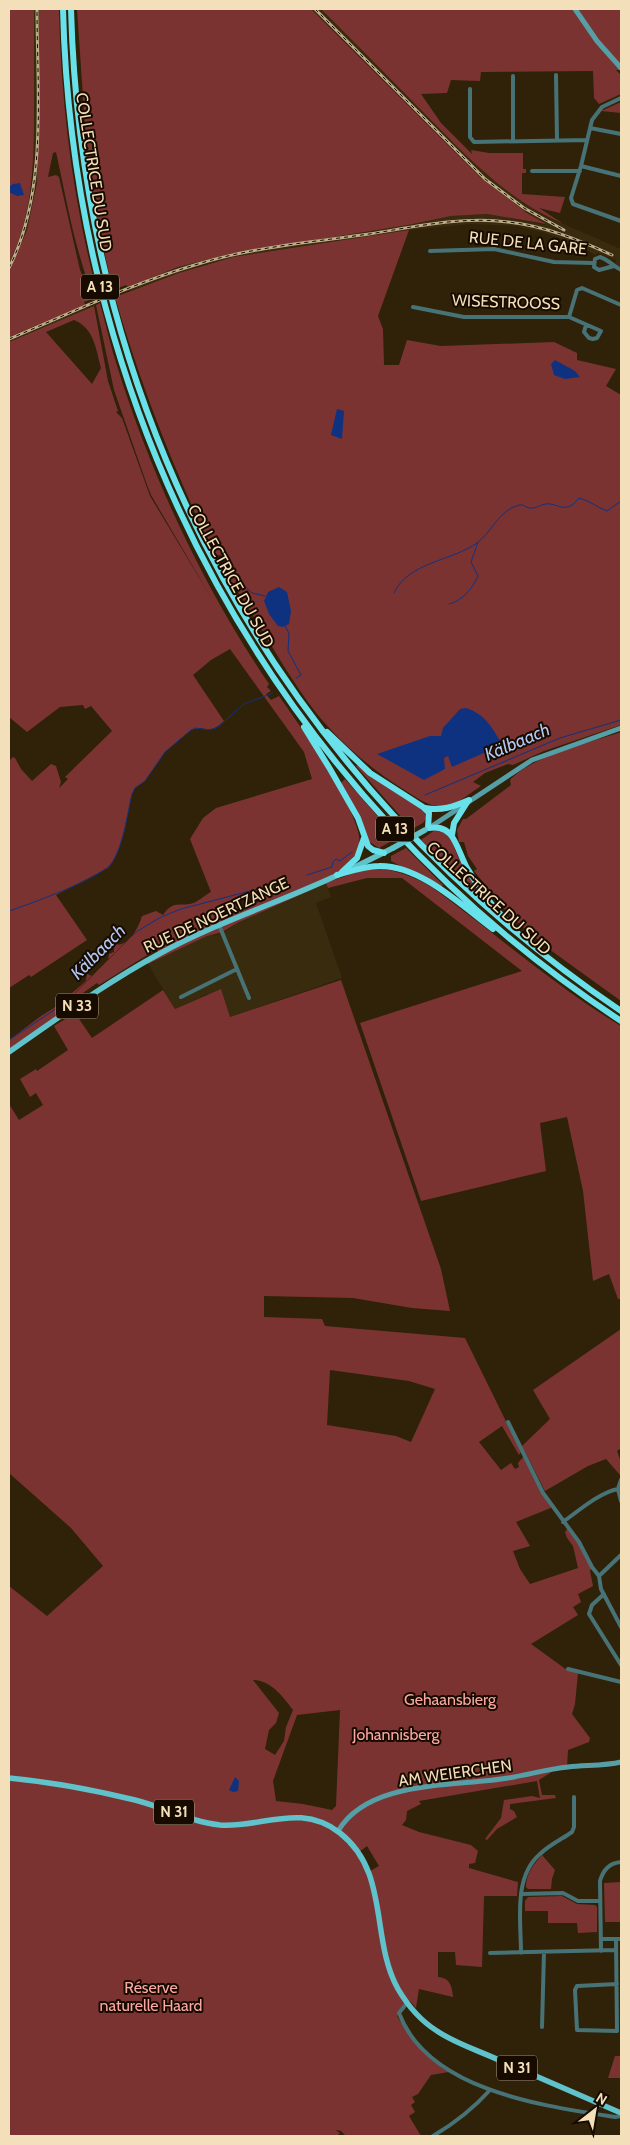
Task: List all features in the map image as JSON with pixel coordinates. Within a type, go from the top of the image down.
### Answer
[{"type":"highway","name":"COLLECTRICE DU SUD","points":[[63,9],[66,84],[81,195],[102,296],[126,378],[164,476],[192,538],[235,619],[290,703],[380,814],[445,880],[514,942],[621,1021]]},
{"type":"highway","name":"COLLECTRICE DU SUD","points":[[71,9],[79,129],[88,193],[108,291],[130,364],[171,474],[202,540],[252,628],[306,709],[349,765],[419,843],[457,881],[555,965],[621,1011]]},
{"type":"highway","name":"A 13","points":[[290,703],[358,818],[364,838],[373,850],[388,851],[388,860],[392,866]]},
{"type":"highway","name":"A 13","points":[[306,709],[344,750],[370,773],[423,807],[429,813],[427,829],[438,827],[452,836],[457,850],[476,883],[493,906],[522,938]]},
{"type":"highway","name":"A 13","points":[[423,807],[437,810],[449,809],[469,800]]},
{"type":"highway","points":[[452,836],[454,823],[469,800]]},
{"type":"highway","name":"A 13","points":[[337,875],[357,858],[364,838]]},
{"type":"highway","name":"A 13","points":[[337,875],[370,866],[392,866],[429,882],[499,934],[514,942]]},
{"type":"main road","points":[[575,9],[597,41],[621,68]]},
{"type":"main road","points":[[427,829],[532,760],[621,728]]},
{"type":"main road","name":"N 33","points":[[337,875],[388,851],[427,829]]},
{"type":"main road","name":"RUE DE NOERTZANGE","points":[[9,1052],[146,961],[219,925],[337,875]]},
{"type":"main road","name":"AM WEIERCHEN","points":[[338,1831],[348,1817],[357,1811],[382,1798],[405,1791],[507,1778],[558,1768],[621,1762]]},
{"type":"main road","name":"N 31","points":[[9,1778],[92,1791],[134,1800],[220,1825],[236,1825],[293,1817],[314,1821],[338,1831],[355,1847],[370,1872],[390,1971],[407,2003],[430,2026],[446,2036],[621,2115]]},
{"type":"street","points":[[556,75],[557,140]]},
{"type":"street","points":[[513,76],[513,141]]},
{"type":"street","points":[[470,89],[471,140],[474,142],[587,140]]},
{"type":"street","points":[[621,98],[602,107],[596,113],[590,128],[581,168],[571,198],[573,204],[621,221]]},
{"type":"street","points":[[590,128],[621,134]]},
{"type":"street","points":[[532,171],[581,168],[621,176]]},
{"type":"street","name":"RUE DE LA GARE","points":[[430,251],[494,248],[554,262],[593,263]]},
{"type":"street","name":"RUE DE LA GARE","points":[[593,263],[596,258],[600,257],[621,270]]},
{"type":"street","name":"RUE DE LA GARE","points":[[593,263],[594,267],[599,270],[614,266]]},
{"type":"street","name":"WISESTROOSS","points":[[569,317],[577,290],[588,289],[621,305]]},
{"type":"street","name":"WISESTROOSS","points":[[414,307],[464,317],[569,317],[601,331],[600,335],[593,339],[589,338],[584,332],[586,325]]},
{"type":"street","points":[[219,925],[249,998]]},
{"type":"street","points":[[181,996],[237,968]]},
{"type":"street","points":[[508,1422],[534,1476],[600,1576]]},
{"type":"street","points":[[621,1480],[618,1489],[621,1501]]},
{"type":"street","points":[[563,1522],[609,1492],[618,1489]]},
{"type":"street","points":[[621,1555],[600,1576],[599,1583],[621,1627]]},
{"type":"street","points":[[604,1594],[592,1606],[589,1614],[621,1665]]},
{"type":"street","points":[[568,1669],[621,1682]]},
{"type":"street","points":[[522,1953],[521,1894],[525,1875],[531,1862],[540,1853],[572,1832],[574,1827],[574,1797]]},
{"type":"street","points":[[601,1951],[600,1882],[602,1873],[608,1867],[621,1862]]},
{"type":"street","points":[[521,1894],[563,1894],[578,1901],[600,1900]]},
{"type":"street","points":[[601,1939],[621,1939]]},
{"type":"street","points":[[616,1939],[619,2031],[580,2032],[576,2027],[575,1990],[577,1986],[617,1984]]},
{"type":"street","points":[[490,1953],[616,1950]]},
{"type":"street","points":[[542,2027],[544,1952]]},
{"type":"street","points":[[407,2003],[399,2013],[418,2046],[439,2063],[490,2090],[559,2108],[615,2117],[621,2115]]},
{"type":"street","points":[[433,2136],[458,2121],[490,2090]]},
{"type":"shaded area","points":[[34,9],[39,9],[37,183],[27,230],[9,272],[9,263],[33,181]]},
{"type":"shaded area","points":[[311,9],[321,9],[484,172],[507,191],[543,215],[621,249],[621,268],[615,265],[616,260],[598,253],[595,255],[583,248],[583,246],[545,233],[516,226],[471,224],[409,230],[233,257],[206,264],[130,291],[128,287],[178,267],[205,259],[451,216],[487,214],[546,225],[480,178]]},
{"type":"shaded area","points":[[85,305],[87,309],[9,342],[9,337]]},
{"type":"shaded area","points":[[326,883],[331,897],[316,903],[342,978],[230,1017],[207,994],[175,1009],[148,964],[207,936],[216,935],[228,930],[237,923]]},
{"type":"green space","points":[[9,9],[34,9],[34,146],[28,206],[17,244],[9,263]]},
{"type":"green space","points":[[39,9],[59,9],[62,82],[70,154],[89,261],[98,296],[94,298],[87,280],[72,226],[56,152],[53,153],[48,177],[56,175],[59,177],[80,270],[92,299],[84,302],[85,305],[9,337],[9,272],[27,230],[37,183]]},
{"type":"green space","points":[[77,9],[311,9],[480,177],[527,213],[546,224],[487,214],[451,216],[408,225],[233,253],[178,267],[128,287],[126,285],[113,290],[97,220],[87,156]]},
{"type":"green space","points":[[321,9],[621,9],[621,70],[616,70],[621,75],[621,94],[599,104],[594,98],[593,71],[481,72],[480,81],[451,80],[447,93],[421,94],[441,123],[472,154],[471,150],[489,153],[523,153],[523,169],[526,169],[526,173],[522,173],[522,194],[565,197],[560,213],[539,208],[562,223],[523,202],[487,175]]},
{"type":"green space","points":[[621,102],[621,113],[601,111]]},
{"type":"green space","points":[[409,230],[378,316],[383,329],[384,365],[399,365],[407,340],[441,346],[554,342],[577,353],[577,360],[616,369],[606,386],[621,395],[621,725],[544,751],[513,765],[508,764],[485,773],[473,782],[481,786],[448,806],[436,806],[424,802],[379,773],[336,735],[305,698],[229,579],[234,575],[221,555],[215,556],[173,461],[136,364],[115,297],[179,273],[233,257]]},
{"type":"green space","points":[[100,303],[115,361],[147,452],[182,532],[223,610],[269,684],[267,687],[271,691],[266,694],[271,700],[279,696],[314,747],[342,793],[359,833],[359,846],[356,854],[346,866],[310,885],[311,890],[148,964],[146,961],[159,953],[157,949],[99,985],[97,983],[80,995],[83,999],[9,1049],[9,1040],[41,1016],[67,1000],[67,994],[71,994],[86,981],[87,974],[92,976],[108,960],[109,954],[114,952],[114,945],[126,942],[132,936],[142,916],[156,911],[163,915],[172,906],[193,903],[211,892],[190,839],[203,818],[216,808],[312,779],[304,752],[230,649],[211,660],[193,675],[224,721],[214,728],[191,730],[165,752],[145,781],[135,788],[132,794],[121,843],[108,868],[56,895],[87,940],[31,977],[29,975],[9,988],[9,758],[10,760],[13,757],[15,758],[21,769],[32,781],[51,764],[56,766],[61,782],[59,788],[68,779],[65,777],[112,731],[91,706],[85,709],[83,705],[60,707],[27,732],[9,717],[9,342],[94,306],[108,381],[118,411],[116,412],[122,418],[150,496],[212,599],[151,495],[114,390],[96,305]],"holes":[[[74,320],[86,328],[96,347],[101,368],[92,384],[46,332]],[[256,893],[259,902],[237,907],[234,898]]]},
{"type":"green space","points":[[621,732],[621,1001],[549,949],[510,916],[474,871],[477,869],[468,856],[464,842],[459,842],[457,830],[463,819],[466,819],[511,785],[510,780],[532,764],[562,751]]},
{"type":"green space","points":[[358,765],[381,783],[423,810],[427,817],[423,823],[412,829],[356,766]]},
{"type":"green space","points":[[345,779],[397,838],[379,848],[368,841],[341,783]]},
{"type":"green space","points":[[435,830],[440,830],[450,837],[458,857],[481,894],[479,896],[421,840]]},
{"type":"green space","points":[[406,848],[443,885],[441,887],[391,861],[391,856]]},
{"type":"green space","points":[[377,868],[406,875],[433,888],[549,977],[621,1026],[621,1299],[618,1299],[609,1274],[593,1281],[583,1191],[567,1117],[540,1123],[546,1171],[421,1201],[360,1023],[522,971],[402,878],[367,878],[328,888],[326,883],[357,872]]},
{"type":"green space","points":[[341,980],[441,1269],[450,1311],[412,1308],[353,1298],[264,1296],[264,1317],[322,1319],[325,1326],[465,1338],[521,1452],[519,1455],[502,1426],[479,1442],[501,1470],[511,1463],[515,1469],[519,1467],[518,1463],[524,1456],[553,1507],[516,1522],[530,1546],[513,1551],[520,1569],[530,1584],[578,1568],[573,1546],[565,1532],[568,1528],[586,1553],[592,1567],[590,1571],[593,1586],[578,1594],[581,1602],[573,1607],[578,1615],[531,1644],[567,1670],[578,1673],[575,1704],[572,1714],[590,1738],[589,1742],[568,1750],[567,1767],[558,1768],[539,1780],[542,1795],[555,1795],[556,1798],[510,1804],[510,1809],[514,1811],[517,1817],[497,1829],[487,1840],[485,1839],[501,1818],[504,1800],[532,1796],[540,1798],[537,1781],[419,1801],[421,1804],[407,1811],[406,1820],[402,1825],[419,1832],[471,1845],[478,1851],[475,1863],[469,1864],[469,1868],[518,1882],[517,1896],[484,1896],[482,1967],[456,1965],[455,1952],[438,1952],[438,1977],[450,1983],[453,1997],[419,1989],[416,2008],[410,2001],[397,2016],[419,2048],[440,2067],[449,2072],[431,2075],[418,2094],[412,2097],[415,2102],[411,2105],[415,2112],[409,2116],[421,2136],[346,2136],[341,2131],[335,2130],[340,2133],[337,2136],[9,2136],[9,1586],[47,1616],[103,1566],[71,1528],[9,1473],[9,1104],[19,1120],[43,1105],[36,1093],[30,1097],[20,1079],[36,1069],[37,1071],[68,1050],[54,1026],[75,1013],[92,1038],[163,990],[175,1009],[221,989],[230,1017]],"holes":[[[330,1370],[409,1381],[435,1389],[411,1442],[396,1436],[327,1425]],[[253,1680],[271,1686],[293,1710],[286,1727],[284,1741],[275,1755],[265,1749],[269,1730],[276,1723],[279,1713]],[[340,1710],[336,1806],[332,1810],[276,1801],[273,1781],[297,1715]],[[367,1846],[379,1866],[370,1871],[359,1852]]]},
{"type":"green space","points":[[621,1329],[621,1448],[617,1451],[621,1462],[621,1474],[606,1459],[588,1466],[545,1491],[522,1446],[550,1419],[533,1390]]},
{"type":"green space","points":[[542,1855],[555,1870],[551,1889],[528,1889],[526,1882],[529,1874]]},
{"type":"green space","points":[[621,1882],[621,1922],[605,1922],[604,1883]]},
{"type":"green space","points":[[562,1896],[577,1904],[595,1905],[597,1907],[597,1932],[578,1933],[577,1923],[548,1923],[548,1911],[525,1911],[525,1901],[528,1897]]},
{"type":"green space","points":[[615,2056],[621,2056],[621,2078],[608,2078]]},
{"type":"water","points":[[20,183],[24,195],[17,196],[9,192],[9,187]]},
{"type":"water","points":[[555,360],[575,371],[580,377],[565,379],[554,375],[551,364]]},
{"type":"water","points":[[337,409],[344,411],[342,439],[331,435]]},
{"type":"water","points":[[279,587],[287,592],[291,611],[289,624],[283,627],[278,626],[269,614],[264,601],[268,592]]},
{"type":"water","points":[[466,708],[478,714],[492,727],[502,745],[452,767],[448,756],[444,758],[445,769],[424,780],[377,754],[430,736],[441,736],[443,728],[460,709]]},
{"type":"water","points":[[235,1777],[239,1781],[238,1791],[233,1792],[229,1790]]},
{"type":"waterway","points":[[394,593],[409,575],[420,568],[477,543],[501,516],[519,505],[529,508],[545,504],[566,507],[579,498],[607,511],[621,501]]},
{"type":"waterway","points":[[449,604],[466,594],[478,576],[471,562],[478,542]]},
{"type":"waterway","points":[[240,582],[252,593],[265,596]]},
{"type":"waterway","points":[[285,626],[289,633],[288,651],[301,675],[296,678]]},
{"type":"waterway","points":[[9,911],[65,890],[107,868],[117,854],[132,794],[135,788],[145,781],[165,752],[191,730],[196,728],[209,730],[217,728],[244,704],[273,693]]},
{"type":"waterway","name":"Kälbaach","points":[[425,795],[560,738],[621,720]]},
{"type":"waterway","name":"Kälbaach","points":[[307,875],[332,867],[336,859],[340,861],[352,852]]},
{"type":"waterway","name":"Kälbaach","points":[[9,1040],[66,1002],[136,932],[161,917],[181,909],[273,885]]},
{"type":"railway","points":[[9,268],[21,238],[30,207],[35,174],[38,141],[37,9]]},
{"type":"railway","points":[[315,9],[485,179],[524,208],[564,230]]},
{"type":"railway","points":[[9,339],[126,289],[219,258],[283,246],[456,221],[473,220],[522,224],[562,234],[612,255]]},
{"type":"park label","name":"Gehaansbierg","points":[[450,1699]]},
{"type":"park label","name":"Johannisberg","points":[[396,1734]]},
{"type":"park label","name":"Réserve naturelle Haard","points":[[151,1996]]}]
